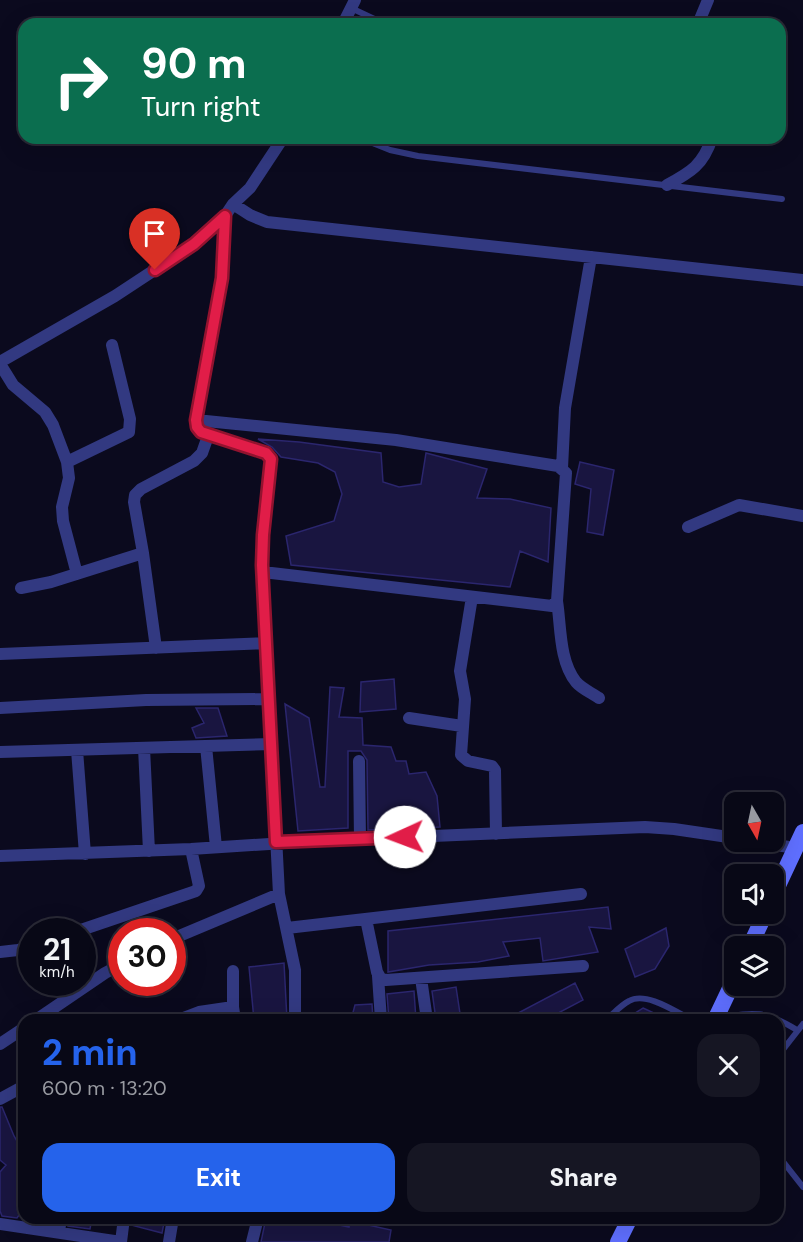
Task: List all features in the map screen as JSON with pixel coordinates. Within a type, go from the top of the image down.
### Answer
[{"type":"main road","points":[[784,873],[803,832]]},
{"type":"main road","points":[[718,1014],[727,996]]},
{"type":"main road","points":[[618,1242],[627,1224]]},
{"type":"street","points":[[700,18],[708,0]]},
{"type":"street","points":[[347,18],[353,4]]},
{"type":"street","points":[[77,574],[63,521],[62,507],[69,478],[67,462],[53,425],[45,412],[13,385],[0,363],[135,283],[194,244],[225,216],[233,204],[250,188],[279,144]]},
{"type":"street","points":[[667,185],[700,164],[709,144]]},
{"type":"street","points":[[233,204],[267,222],[803,280]]},
{"type":"street","points":[[225,216],[222,278],[196,420],[201,432],[270,456],[263,535],[263,572],[279,894],[296,970],[295,1014]]},
{"type":"street","points":[[591,257],[565,408],[562,468],[567,478],[557,601],[569,671],[577,684],[599,698]]},
{"type":"street","points":[[67,462],[129,432],[130,418],[112,345]]},
{"type":"street","points":[[196,420],[396,440],[562,468]]},
{"type":"street","points":[[156,648],[134,502],[135,495],[141,489],[194,461],[202,453],[208,435]]},
{"type":"street","points":[[688,528],[739,505],[803,516]]},
{"type":"street","points":[[21,588],[77,574],[143,553]]},
{"type":"street","points":[[263,572],[550,607],[557,601]]},
{"type":"street","points":[[472,597],[461,665],[465,699],[460,749],[463,758],[492,766],[495,770],[496,834]]},
{"type":"street","points":[[0,654],[267,643]]},
{"type":"street","points":[[0,708],[146,700],[270,699]]},
{"type":"street","points":[[409,718],[462,726]]},
{"type":"street","points":[[0,752],[272,744]]},
{"type":"street","points":[[207,746],[216,847]]},
{"type":"street","points":[[144,748],[148,851]]},
{"type":"street","points":[[77,750],[85,854]]},
{"type":"street","points":[[359,760],[360,839]]},
{"type":"street","points":[[0,856],[191,849],[276,842],[645,828],[674,829],[724,836]]},
{"type":"street","points":[[784,846],[796,848]]},
{"type":"street","points":[[96,925],[196,891],[199,886],[191,849]]},
{"type":"street","points":[[186,933],[279,894]]},
{"type":"street","points":[[288,928],[581,894]]},
{"type":"street","points":[[366,919],[378,976],[381,1014]]},
{"type":"street","points":[[0,952],[18,950]]},
{"type":"street","points":[[378,976],[381,979],[390,980],[583,966]]},
{"type":"street","points":[[45,1014],[108,971]]},
{"type":"street","points":[[194,1014],[199,1012],[234,1014],[233,971]]},
{"type":"street","points":[[422,978],[426,1014]]},
{"type":"street","points":[[0,1044],[18,1032]]},
{"type":"street","points":[[0,1099],[18,1089]]},
{"type":"street","points":[[0,1224],[59,1232],[94,1240],[121,1242],[123,1224]]},
{"type":"street","points":[[59,1232],[61,1224]]},
{"type":"street","points":[[169,1242],[172,1224]]},
{"type":"street","points":[[252,1242],[256,1224]]},
{"type":"lane","points":[[353,4],[375,18]]},
{"type":"lane","points":[[375,144],[418,156],[783,199]]},
{"type":"lane","points":[[613,1014],[629,1001],[639,997],[648,998],[680,1014]]},
{"type":"lane","points":[[784,1023],[797,1030]]},
{"type":"lane","points":[[784,1048],[803,1024]]},
{"type":"lane","points":[[784,1163],[803,1187]]},
{"type":"building","points":[[258,439],[381,453],[383,482],[399,487],[421,484],[426,453],[487,469],[477,498],[510,499],[551,508],[548,562],[520,551],[510,587],[291,565],[286,536],[334,521],[342,494],[335,472],[318,463],[281,457],[272,447]]},
{"type":"building","points":[[580,462],[614,470],[603,535],[587,532],[591,489],[575,484]]},
{"type":"building","points":[[394,679],[396,709],[360,712],[361,682]]},
{"type":"building","points":[[330,687],[344,688],[339,717],[362,718],[363,745],[391,747],[396,761],[406,761],[409,774],[426,772],[437,796],[440,827],[368,830],[367,760],[361,751],[348,751],[348,828],[298,831],[285,704],[309,718],[320,787],[325,787]]},
{"type":"building","points":[[196,708],[218,708],[227,736],[196,738],[192,728],[204,723]]},
{"type":"building","points":[[608,907],[611,929],[589,927],[598,952],[543,961],[540,938],[503,942],[509,956],[478,962],[429,965],[388,972],[388,931]]},
{"type":"building","points":[[666,928],[669,946],[655,969],[635,977],[625,949]]},
{"type":"building","points":[[284,963],[287,1014],[253,1014],[249,967]]},
{"type":"building","points":[[575,983],[583,1000],[556,1014],[516,1014]]},
{"type":"building","points":[[456,987],[460,1014],[435,1014],[432,991]]},
{"type":"building","points":[[414,991],[416,1014],[389,1014],[387,994]]},
{"type":"building","points":[[372,1004],[373,1014],[353,1014],[355,1005]]},
{"type":"building","points":[[643,1008],[656,1014],[634,1014]]},
{"type":"building","points":[[0,1107],[2,1107],[18,1143],[17,1218],[2,1216],[0,1211],[0,1172],[6,1165],[0,1160]]},
{"type":"building","points":[[68,1224],[91,1224],[90,1229],[68,1226]]},
{"type":"building","points":[[131,1224],[164,1224],[162,1233]]},
{"type":"building","points":[[265,1224],[335,1224],[349,1227],[350,1224],[364,1224],[391,1230],[389,1242],[261,1242]]},
{"type":"route","points":[[155,270],[194,244],[225,216],[222,278],[196,420],[201,432],[269,454],[271,459],[262,565],[276,842],[405,837]]}]
